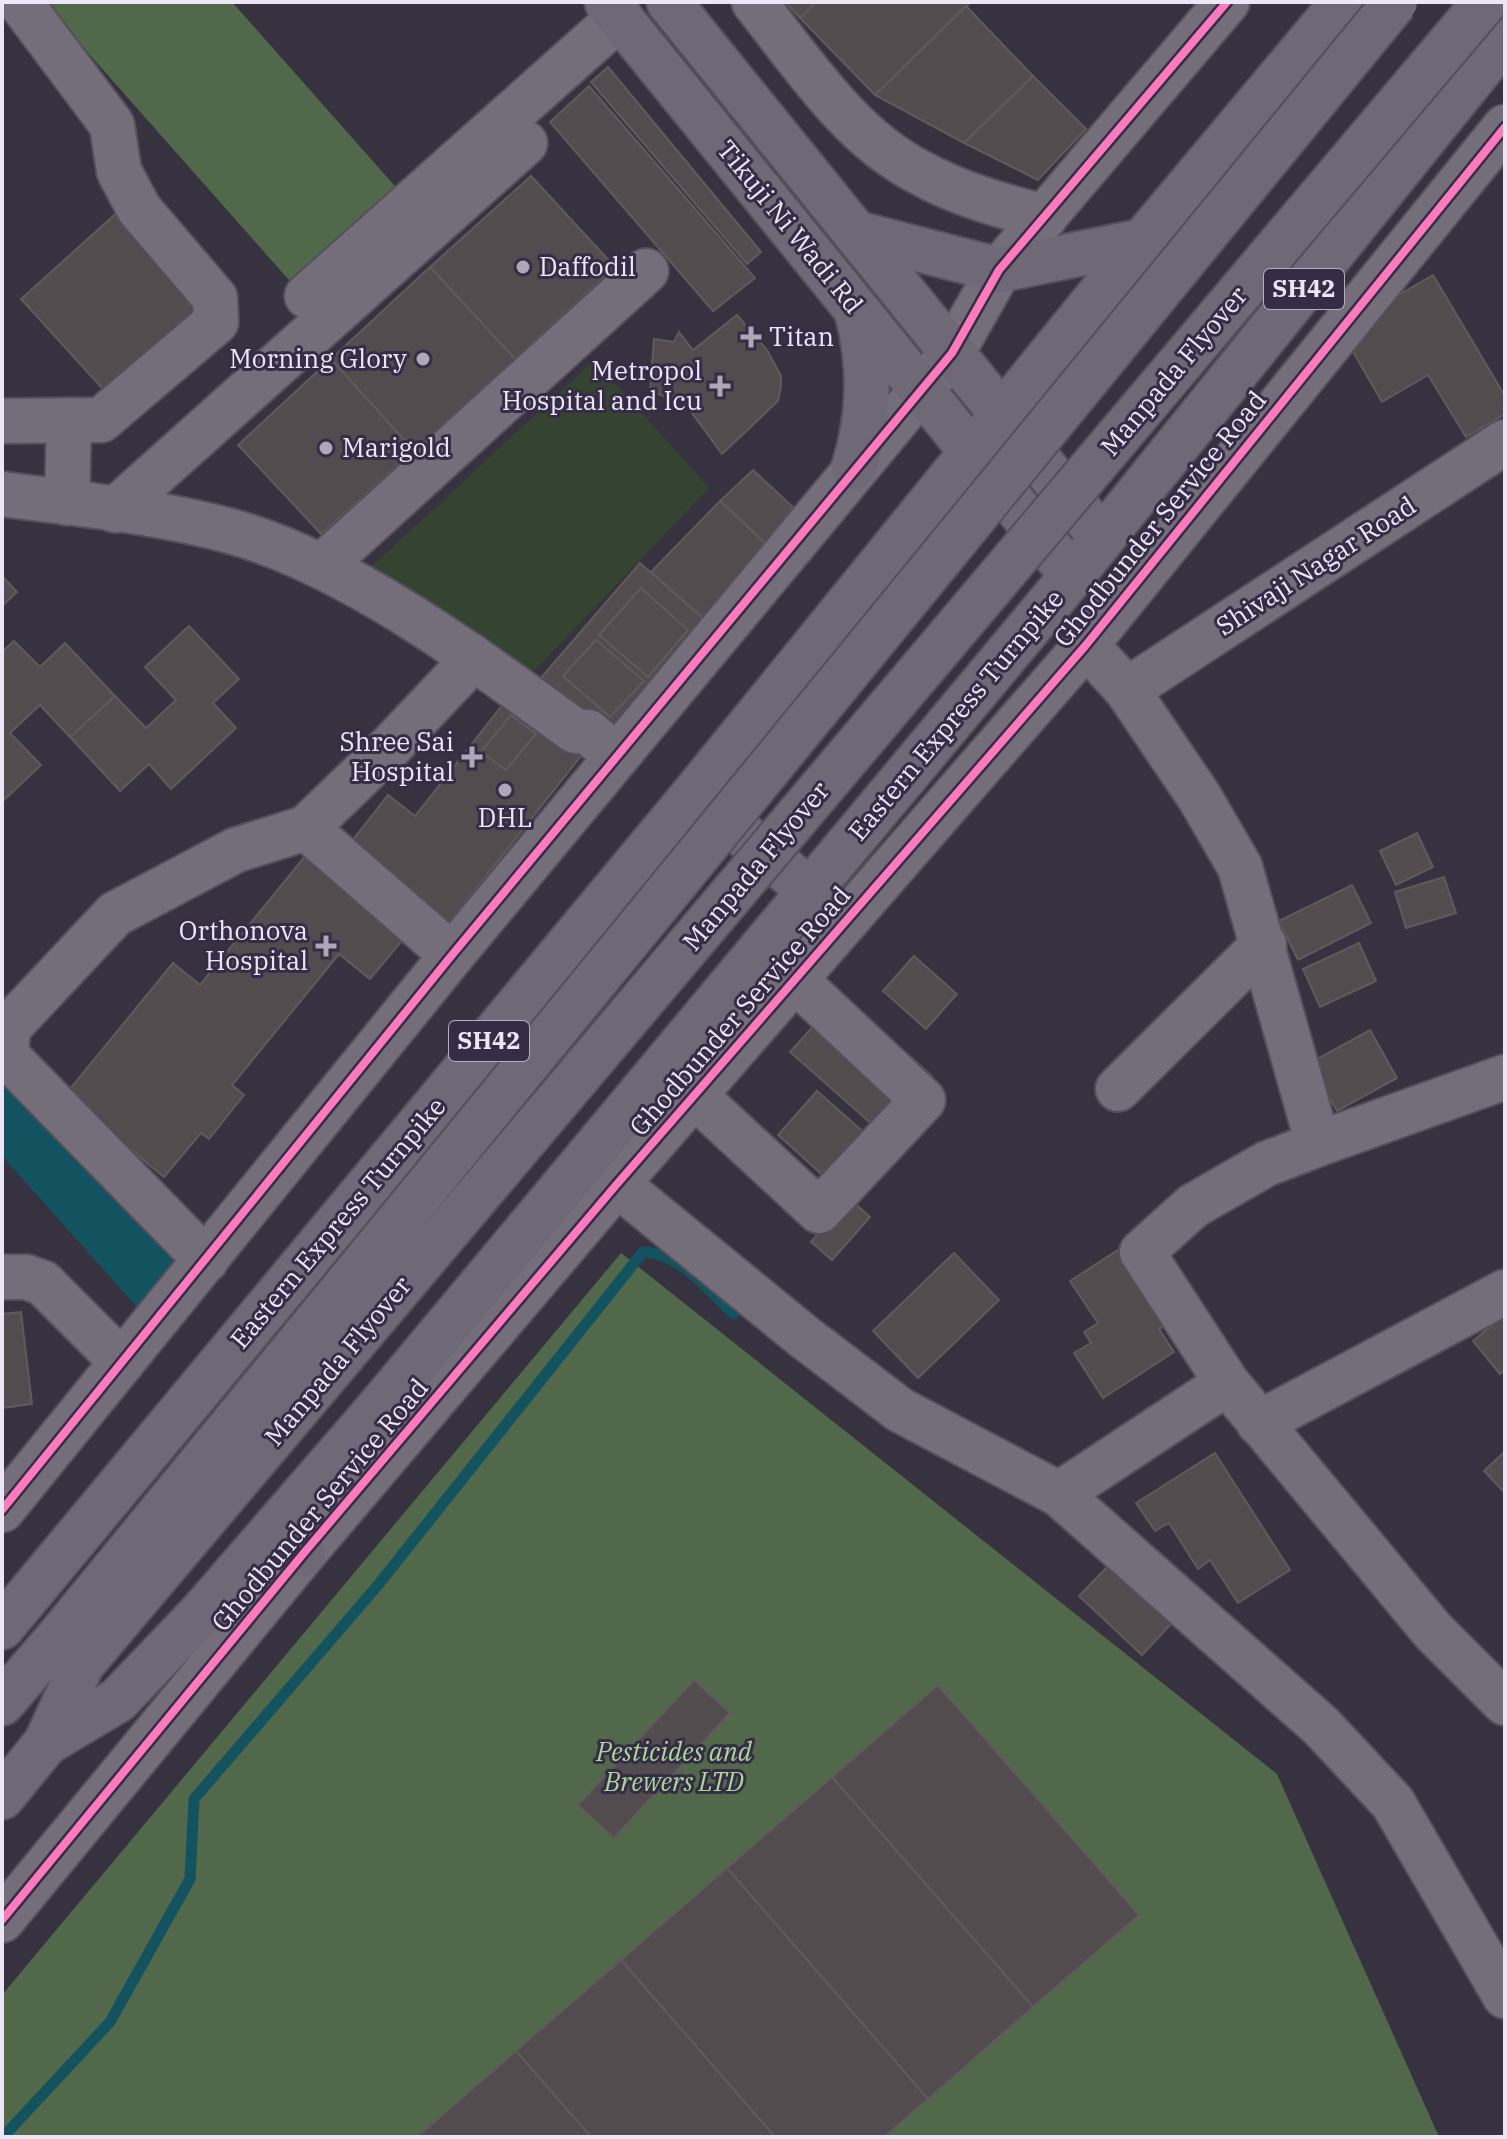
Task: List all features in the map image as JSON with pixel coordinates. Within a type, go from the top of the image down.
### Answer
[{"type":"main road","name":"Tikuji Ni Wadi Rd","points":[[669,2],[1102,539]]},
{"type":"main road","name":"Eastern Express Turnpike","points":[[2,1627],[694,794],[1143,241],[1343,2]]},
{"type":"main road","name":"Manpada Flyover","points":[[46,1743],[73,1648],[1395,2]]},
{"type":"main road","name":"Manpada Flyover","points":[[2,1703],[73,1648],[1485,2]]},
{"type":"main road","name":"Tikuji Ni Wadi Rd","points":[[614,9],[1072,576]]},
{"type":"main road","name":"Eastern Express Turnpike","points":[[2,1797],[46,1743],[118,1700],[288,1542],[810,891],[1072,576],[1505,38]]},
{"type":"main road","points":[[855,233],[999,270],[1143,241]]},
{"type":"main road","points":[[854,467],[863,436],[868,383],[857,309]]},
{"type":"main road","points":[[694,794],[810,891]]},
{"type":"street","points":[[2,421],[101,420],[216,322],[215,298],[139,209],[119,171],[112,125],[20,2]]},
{"type":"street","points":[[754,2],[830,97],[887,151],[917,172],[957,189],[999,206],[1045,217]]},
{"type":"street","points":[[2,1510],[452,955],[854,467],[952,353],[999,270],[1227,2]]},
{"type":"street","points":[[307,296],[614,9]]},
{"type":"street","name":"Ghodbunder Service Road","points":[[2,1920],[288,1542],[617,1184],[1086,645],[1505,127]]},
{"type":"street","points":[[115,510],[525,143]]},
{"type":"street","points":[[322,566],[646,271]]},
{"type":"street","points":[[67,503],[69,420]]},
{"type":"street","name":"Shivaji Nagar Road","points":[[1127,690],[1505,442]]},
{"type":"street","points":[[2,494],[230,531],[322,566],[471,656],[575,731],[580,742],[613,761]]},
{"type":"street","points":[[1086,645],[1127,690],[1200,798],[1240,867],[1318,1144]]},
{"type":"street","points":[[206,1260],[6,1055],[8,1028],[115,914],[236,850],[306,828],[390,747],[461,672],[471,656]]},
{"type":"street","points":[[306,828],[452,955]]},
{"type":"street","points":[[1118,1089],[1264,944]]},
{"type":"street","points":[[694,1095],[819,1211],[923,1100],[794,979]]},
{"type":"street","points":[[1505,1077],[1266,1164],[1193,1206],[1142,1252],[1227,1383],[1259,1423],[1433,1631],[1505,1703]]},
{"type":"street","points":[[617,1184],[791,1327],[900,1410],[1059,1494],[1321,1726],[1393,1803],[1505,1996]]},
{"type":"street","points":[[2,1277],[26,1277],[43,1283],[122,1362]]},
{"type":"street","points":[[1259,1423],[1505,1292]]},
{"type":"street","points":[[1059,1494],[1227,1383]]},
{"type":"green space","points":[[43,2],[232,2],[401,193],[296,288]]},
{"type":"green space","points":[[594,360],[709,488],[526,679],[367,571]]},
{"type":"green space","name":"Pesticides and Brewers LTD","points":[[621,1253],[1277,1774],[1439,2137],[2,2137],[2,1995]]},
{"type":"water","points":[[2,1077],[177,1260],[137,1307],[2,1156]]},
{"type":"building","points":[[785,2],[816,2],[800,18]]},
{"type":"building","points":[[816,2],[971,2],[875,95],[800,18]]},
{"type":"building","points":[[966,6],[1033,76],[964,143],[875,95]]},
{"type":"building","points":[[608,67],[761,252],[747,264],[591,82]]},
{"type":"building","points":[[1033,76],[1086,129],[1038,180],[964,143]]},
{"type":"building","points":[[589,86],[755,278],[713,311],[550,122]]},
{"type":"building","name":"Daffodil","points":[[531,176],[615,267],[515,359],[430,267]]},
{"type":"building","points":[[121,209],[211,309],[112,399],[21,299]]},
{"type":"building","name":"Morning Glory","points":[[430,267],[515,359],[414,451],[331,359]]},
{"type":"building","points":[[1433,275],[1505,396],[1505,414],[1466,437],[1428,375],[1382,402],[1340,329]]},
{"type":"building","points":[[737,315],[767,350],[781,376],[781,387],[778,401],[722,454],[683,401],[650,392],[654,339],[674,342],[679,332],[693,350]]},
{"type":"building","name":"Marigold","points":[[331,359],[414,451],[321,534],[238,445]]},
{"type":"building","points":[[753,470],[793,507],[765,543],[720,501]]},
{"type":"building","points":[[720,501],[765,543],[705,620],[651,572]]},
{"type":"building","points":[[640,563],[714,628],[613,743],[540,679]]},
{"type":"building","points":[[2,576],[17,592],[2,606]]},
{"type":"building","points":[[641,588],[688,630],[648,677],[599,635]]},
{"type":"building","points":[[189,626],[239,679],[213,703],[236,728],[171,789],[149,764],[120,791],[70,737],[115,696],[146,728],[176,700],[145,667]]},
{"type":"building","points":[[596,640],[644,681],[610,717],[563,676]]},
{"type":"building","points":[[14,641],[40,667],[65,643],[115,696],[70,737],[40,705],[10,733],[41,765],[2,802],[2,652]]},
{"type":"building","points":[[508,698],[581,756],[440,934],[341,855],[388,795],[415,816]]},
{"type":"building","points":[[511,715],[536,734],[506,770],[481,752]]},
{"type":"building","points":[[1417,833],[1433,867],[1396,885],[1380,851]]},
{"type":"building","points":[[311,849],[410,931],[370,979],[339,954],[232,1085],[244,1095],[209,1139],[201,1133],[164,1177],[65,1095],[173,963],[200,985]]},
{"type":"building","points":[[1444,877],[1456,913],[1406,928],[1395,892]]},
{"type":"building","points":[[1352,885],[1371,923],[1298,960],[1279,921]]},
{"type":"building","points":[[1359,943],[1376,981],[1320,1007],[1303,969]]},
{"type":"building","points":[[914,956],[957,994],[926,1029],[883,991]]},
{"type":"building","points":[[818,1021],[882,1078],[905,1052],[932,1076],[882,1133],[790,1052]]},
{"type":"building","points":[[1370,1030],[1397,1078],[1337,1111],[1310,1063]]},
{"type":"building","points":[[817,1091],[868,1136],[828,1180],[778,1135]]},
{"type":"building","points":[[849,1198],[870,1217],[832,1260],[811,1242]]},
{"type":"building","points":[[1118,1250],[1166,1324],[1159,1329],[1174,1352],[1103,1398],[1074,1353],[1091,1343],[1084,1332],[1098,1323],[1070,1281]]},
{"type":"building","points":[[954,1253],[999,1300],[918,1378],[873,1331]]},
{"type":"building","points":[[21,1312],[32,1404],[2,1408],[2,1314]]},
{"type":"building","points":[[1505,1315],[1505,1370],[1500,1374],[1473,1341]]},
{"type":"building","points":[[1505,1451],[1505,1493],[1484,1471]]},
{"type":"building","points":[[1215,1453],[1290,1570],[1238,1603],[1210,1560],[1198,1569],[1169,1523],[1155,1531],[1136,1503]]},
{"type":"building","points":[[1111,1563],[1173,1622],[1142,1655],[1079,1596]]},
{"type":"building","points":[[694,1680],[730,1713],[614,1838],[578,1805]]},
{"type":"building","points":[[938,1685],[1139,1915],[1033,2007],[832,1777]]},
{"type":"building","points":[[832,1777],[1033,2007],[928,2099],[727,1868]]},
{"type":"building","points":[[727,1868],[928,2099],[884,2137],[775,2137],[621,1960]]},
{"type":"building","points":[[621,1960],[775,2137],[591,2137],[516,2051]]},
{"type":"building","points":[[516,2051],[591,2137],[417,2137]]},
{"type":"waterway","points":[[3,2137],[110,2022],[190,1879],[194,1799],[378,1585],[643,1252],[669,1258],[681,1266],[734,1314]]},
{"type":"cycle path","points":[[2,1510],[452,955],[952,353],[999,270],[1227,2]]},
{"type":"cycle path","points":[[2,1920],[303,1554],[617,1184],[1086,645],[1505,127]]},
{"type":"place","name":"Daffodil","points":[[523,267]]},
{"type":"place","name":"Titan","points":[[751,337]]},
{"type":"place","name":"Morning Glory","points":[[423,359]]},
{"type":"place","name":"Metropol Hospital and Icu","points":[[720,386]]},
{"type":"place","name":"Marigold","points":[[326,448]]},
{"type":"place","name":"Shree Sai Hospital","points":[[472,757]]},
{"type":"place","name":"DHL","points":[[505,790]]},
{"type":"place","name":"Orthonova Hospital","points":[[326,946]]}]
